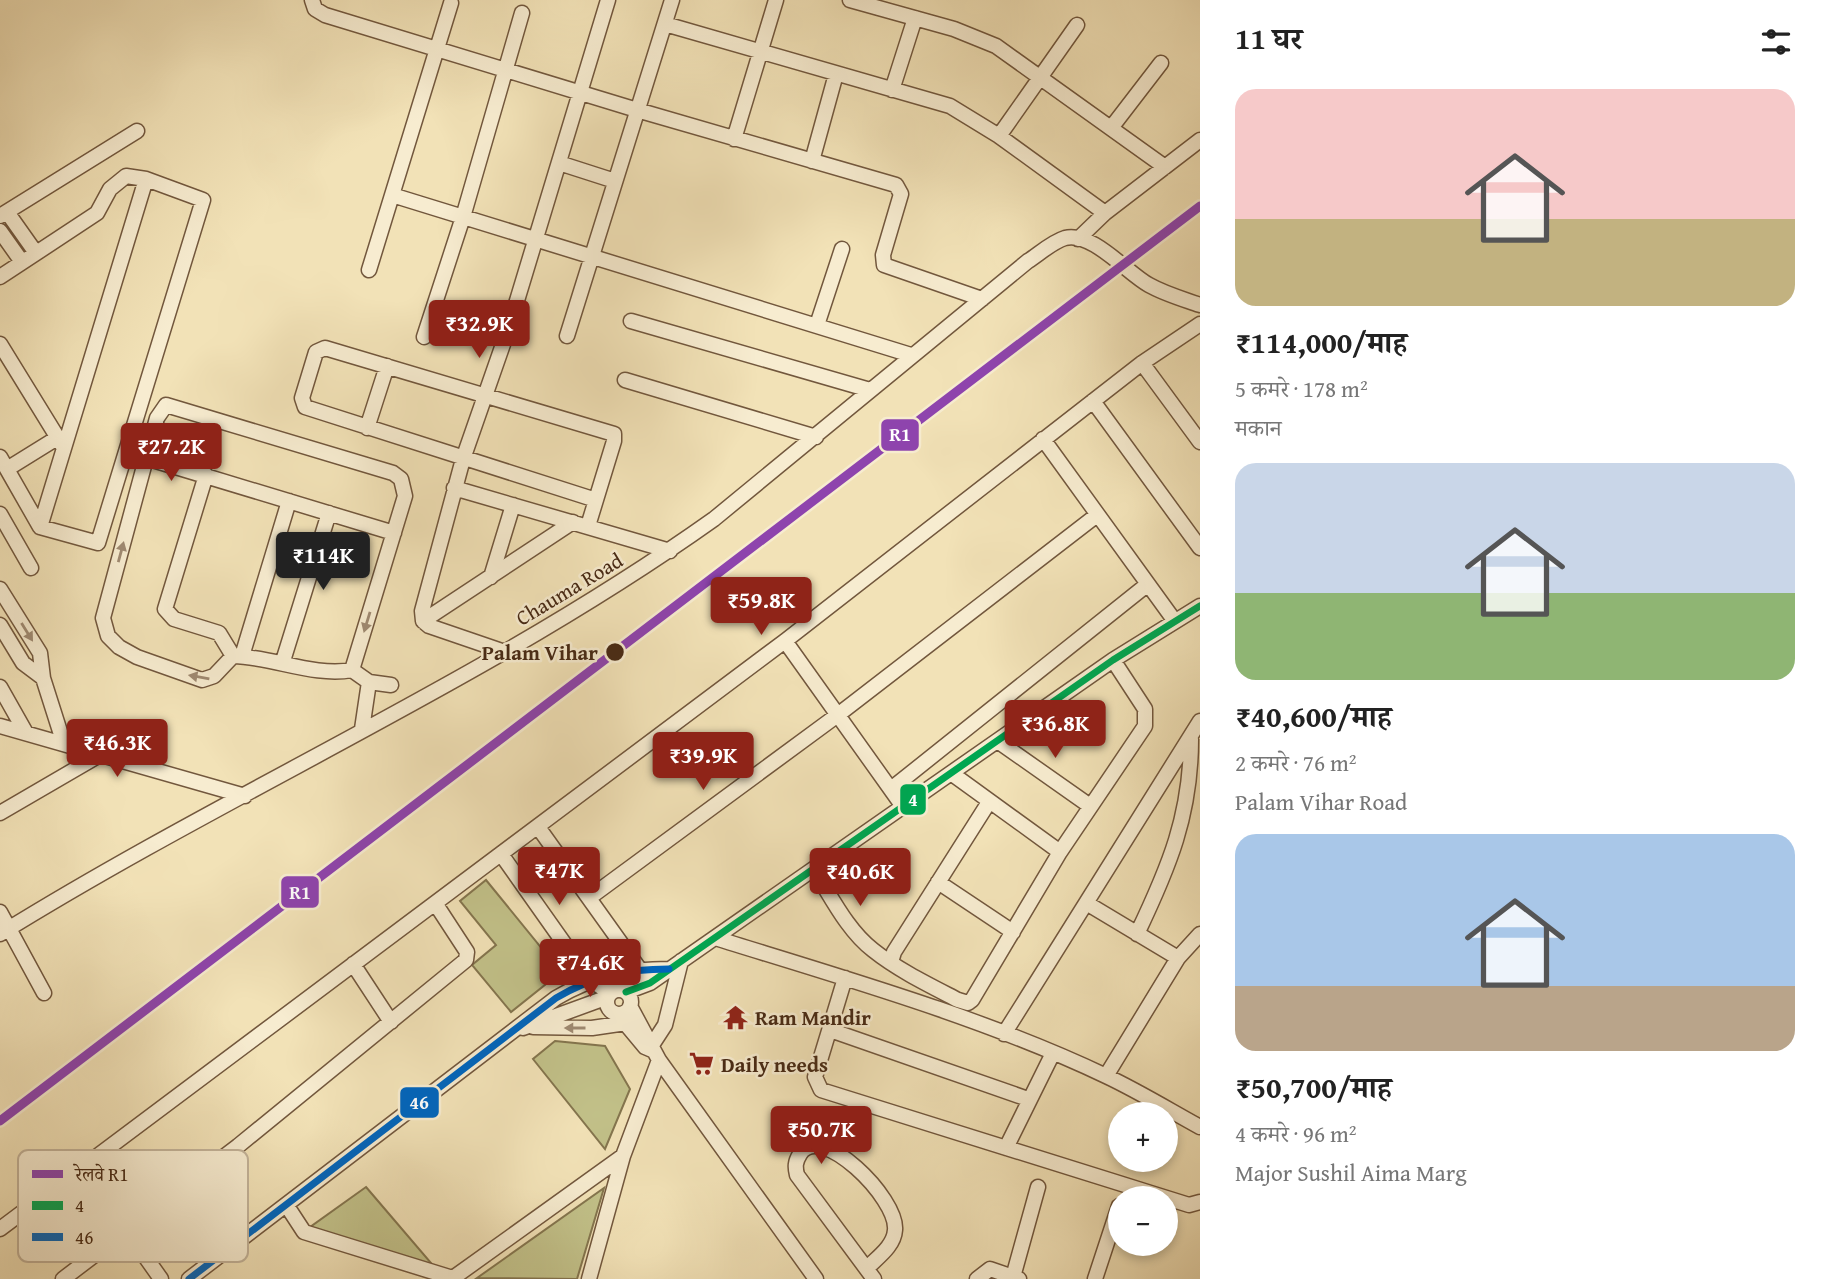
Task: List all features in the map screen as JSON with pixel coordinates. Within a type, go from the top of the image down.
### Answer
[{"type":"street","points":[[312,0],[315,9],[325,15],[900,188],[883,255],[888,268],[982,299]]},
{"type":"street","points":[[423,621],[424,599],[454,488],[535,241],[608,0]]},
{"type":"street","points":[[567,336],[672,0]]},
{"type":"street","points":[[734,139],[776,0]]},
{"type":"street","points":[[850,0],[915,18],[996,46],[1165,167]]},
{"type":"street","points":[[369,270],[451,3]]},
{"type":"street","points":[[424,337],[463,217],[522,13]]},
{"type":"street","points":[[892,90],[915,18]]},
{"type":"street","points":[[665,24],[950,106],[999,136],[1105,213]]},
{"type":"street","points":[[999,136],[1077,25]]},
{"type":"street","points":[[1111,128],[1161,63]]},
{"type":"street","points":[[812,161],[836,74]]},
{"type":"street","points":[[36,253],[4,214],[137,131]]},
{"type":"street","points":[[1200,140],[1105,213],[1078,239],[1098,246],[1132,275],[1150,286],[1200,305]]},
{"type":"street","points":[[559,163],[615,181]]},
{"type":"street","points":[[0,278],[97,213],[118,180],[134,176],[202,198],[199,217],[99,541],[93,543],[40,527],[4,463],[61,443]]},
{"type":"street","points":[[40,527],[61,443],[146,179]]},
{"type":"street","points":[[393,195],[591,259],[837,325]]},
{"type":"street","points":[[0,231],[22,262]]},
{"type":"street","name":"Chauma Road","points":[[5,931],[362,729],[376,725],[505,652],[670,551],[714,519],[911,355],[1045,250],[1065,238],[1078,239]]},
{"type":"street","points":[[811,319],[842,249]]},
{"type":"street","points":[[811,319],[911,355]]},
{"type":"street","points":[[631,321],[870,390]]},
{"type":"street","points":[[105,1150],[785,641],[1142,363],[1200,324]]},
{"type":"street","points":[[0,344],[61,443]]},
{"type":"street","points":[[423,621],[580,524],[596,500],[614,434],[325,348],[316,352],[302,403],[367,428],[596,500]]},
{"type":"street","points":[[1142,363],[1200,442]]},
{"type":"street","points":[[367,428],[387,366]]},
{"type":"street","points":[[625,380],[816,436]]},
{"type":"street","points":[[1093,401],[1200,548]]},
{"type":"street","points":[[289,501],[238,656],[210,679],[202,680],[137,657],[119,647],[105,628],[103,618],[146,457],[160,411],[170,405],[354,461],[401,479],[405,496],[352,670]]},
{"type":"street","points":[[1042,439],[1174,620]]},
{"type":"street","points":[[146,457],[394,533]]},
{"type":"street","points":[[206,475],[165,609],[174,619],[219,633],[238,656],[283,661],[334,673],[352,670],[369,682],[391,685]]},
{"type":"street","points":[[454,488],[670,551]]},
{"type":"street","points":[[491,577],[513,506]]},
{"type":"street","points":[[283,661],[329,513]]},
{"type":"street","points":[[0,514],[31,568]]},
{"type":"street","points":[[589,898],[839,714],[1097,515]]},
{"type":"street","points":[[891,789],[1148,584]]},
{"type":"street","points":[[0,589],[40,653],[43,678],[64,744]]},
{"type":"street","points":[[518,1029],[592,1028],[625,1009],[650,983],[675,965],[999,742],[1113,660],[1200,606]]},
{"type":"street","points":[[423,621],[429,626],[505,652]]},
{"type":"street","points":[[0,625],[23,663],[43,678]]},
{"type":"street","points":[[785,641],[904,808]]},
{"type":"street","points":[[814,870],[860,937],[891,962],[968,1003],[1060,852],[1145,726],[1145,709],[1113,660]]},
{"type":"street","points":[[362,729],[369,682]]},
{"type":"street","points":[[0,687],[26,733]]},
{"type":"street","points":[[1004,1034],[1200,722]]},
{"type":"street","points":[[0,726],[245,796]]},
{"type":"street","points":[[1137,934],[1177,844],[1183,823],[1191,770],[1191,738]]},
{"type":"street","points":[[999,742],[1090,806]]},
{"type":"street","points":[[0,813],[98,756]]},
{"type":"street","points":[[951,774],[1060,852]]},
{"type":"street","points":[[891,962],[894,951],[989,802]]},
{"type":"street","points":[[538,827],[650,983]]},
{"type":"street","points":[[501,854],[590,980],[609,995]]},
{"type":"street","points":[[938,882],[1013,932]]},
{"type":"street","points":[[229,1150],[391,1022],[467,956],[435,903]]},
{"type":"street","points":[[1088,904],[1178,958]]},
{"type":"street","points":[[0,912],[5,931],[44,993]]},
{"type":"street","points":[[1106,1076],[1178,958],[1200,934]]},
{"type":"street","points":[[715,938],[845,978],[1053,1053],[1106,1076],[1200,1127]]},
{"type":"street","points":[[353,964],[391,1022]]},
{"type":"street","points":[[248,1235],[556,998],[590,980],[640,969],[675,965]]},
{"type":"street","points":[[589,1279],[623,1156],[665,1025],[675,965]]},
{"type":"street","points":[[845,978],[815,1077],[821,1090],[1189,1205],[1200,1202]]},
{"type":"street","points":[[518,1029],[618,990],[645,1047],[655,1052],[816,1279]]},
{"type":"street","points":[[609,995],[608,1008],[625,1009]]},
{"type":"street","points":[[830,1030],[1028,1099]]},
{"type":"street","points":[[1006,1148],[1053,1053]]},
{"type":"street","points":[[813,1146],[826,1148],[849,1162],[876,1187],[892,1210],[895,1229],[891,1244],[871,1274],[797,1175],[796,1160],[803,1150],[813,1146]]},
{"type":"street","points":[[287,1206],[304,1231],[454,1279],[623,1156]]},
{"type":"street","points":[[977,1279],[990,1269],[1016,1278],[1038,1187]]},
{"type":"street","points":[[0,1229],[18,1215]]},
{"type":"street","points":[[1095,1279],[1108,1239]]},
{"type":"street","points":[[63,1279],[85,1262]]},
{"type":"street","points":[[149,1262],[161,1279]]},
{"type":"street","points":[[189,1279],[212,1262]]},
{"type":"shaded area","points":[[486,880],[561,972],[511,1012],[472,965],[496,945],[460,901]]},
{"type":"shaded area","points":[[555,1041],[605,1046],[630,1089],[605,1149],[533,1059]]},
{"type":"shaded area","points":[[366,1187],[437,1270],[306,1230]]},
{"type":"shaded area","points":[[604,1188],[577,1279],[477,1278]]},
{"type":"rail line","name":"R1","points":[[0,1121],[1200,206]]},
{"type":"transit line","name":"4","points":[[626,992],[650,983],[1113,660],[1200,606]]},
{"type":"transit line","name":"46","points":[[248,1234],[556,998],[583,984],[611,975],[669,969]]},
{"type":"transit line","name":"46","points":[[189,1279],[211,1262]]},
{"type":"place","name":"Palam Vihar","points":[[615,652]]},
{"type":"place","name":"Ram Mandir","points":[[735,1017]]},
{"type":"place","name":"Daily needs","points":[[701,1064]]}]
